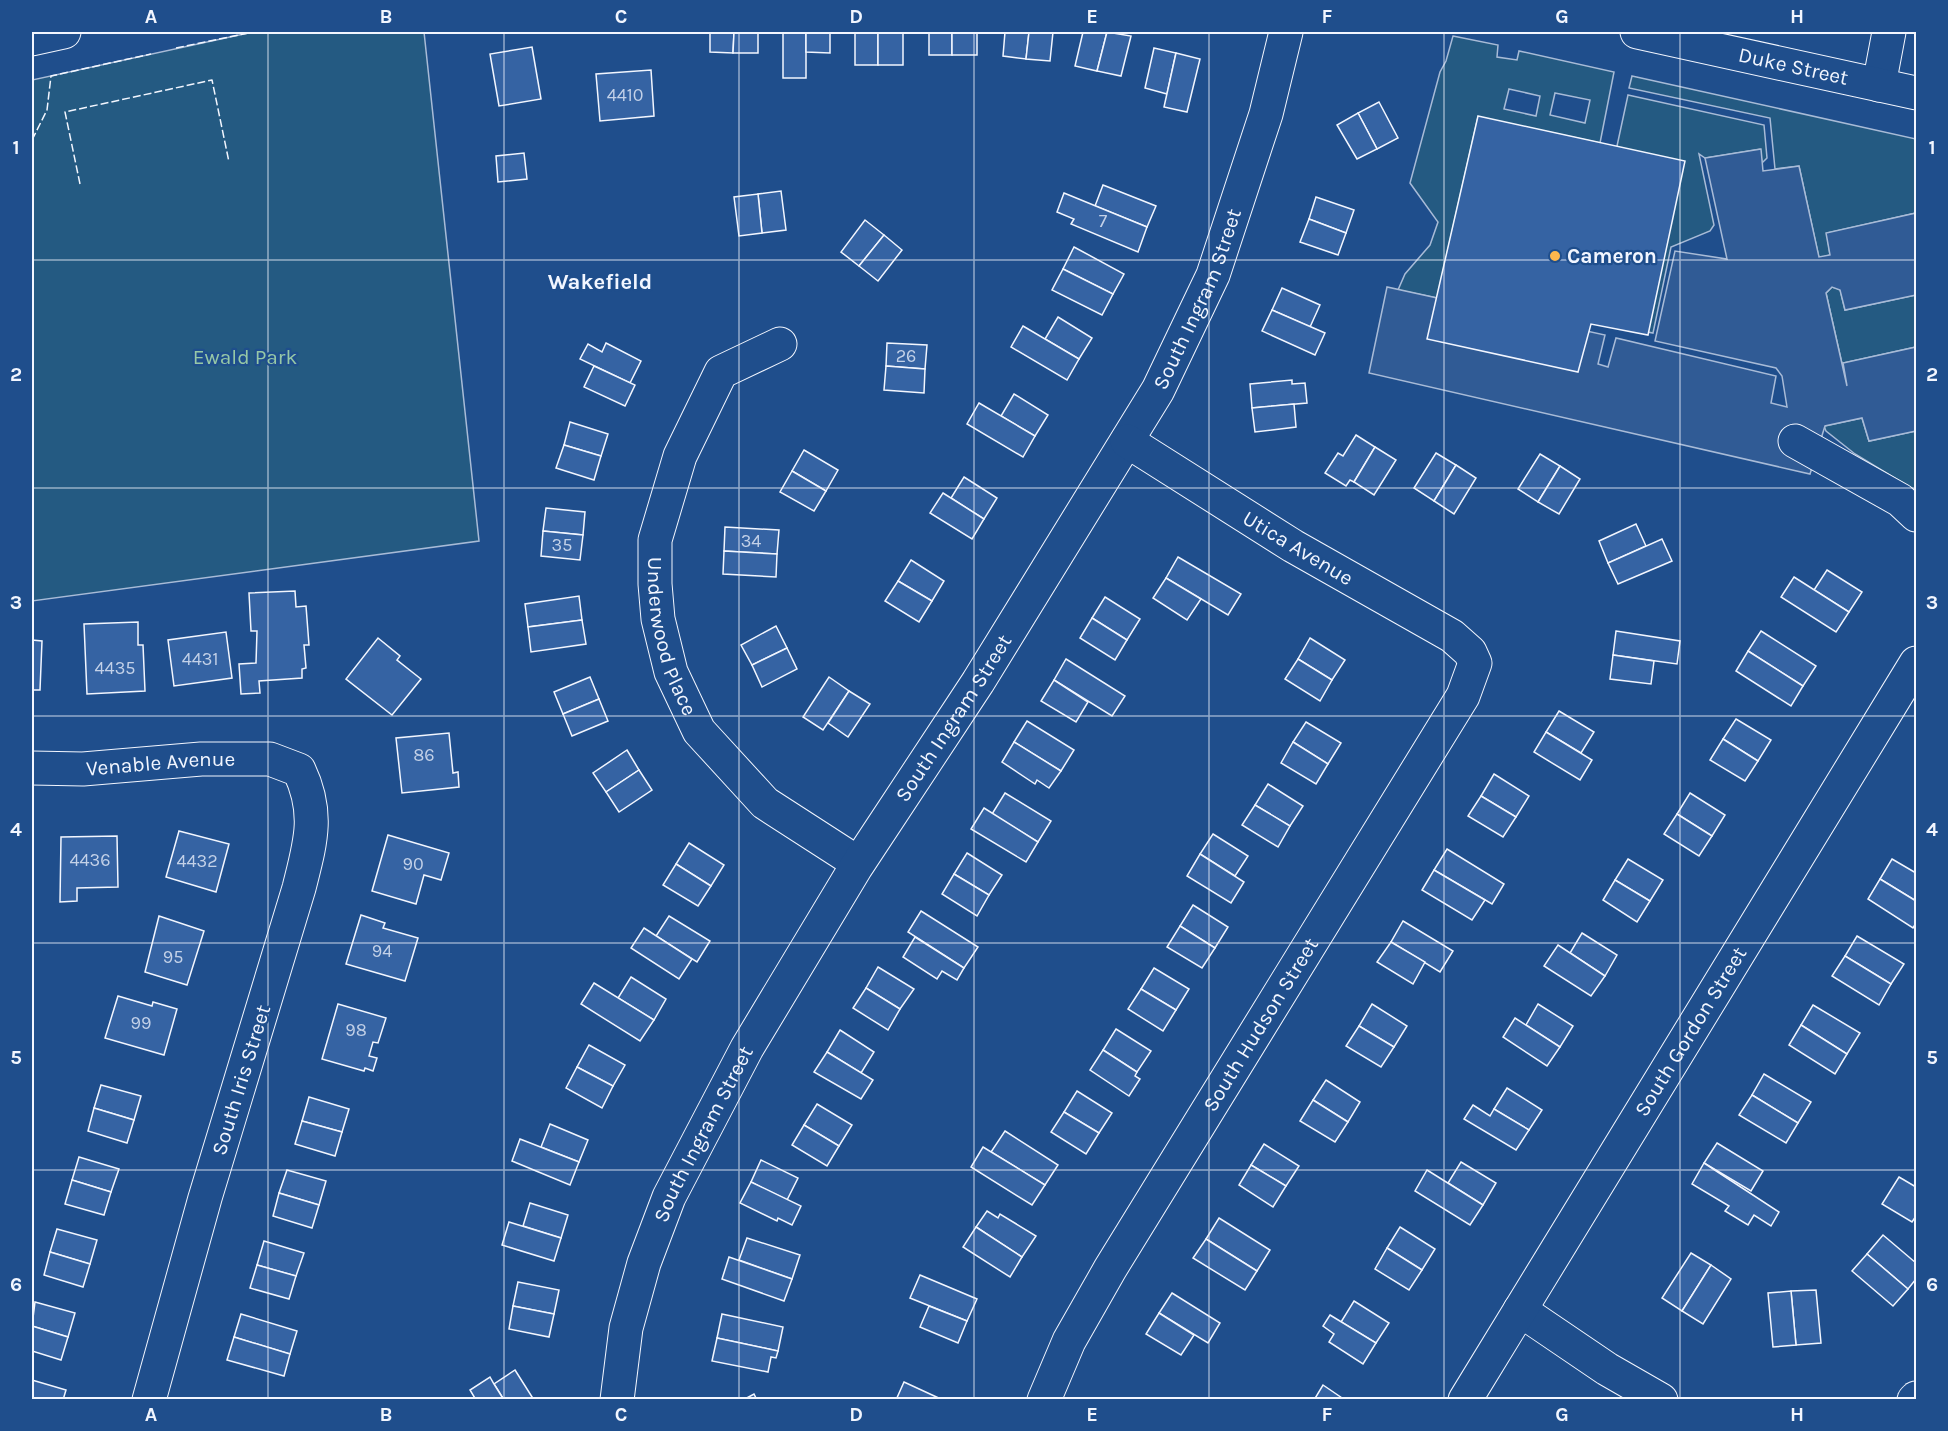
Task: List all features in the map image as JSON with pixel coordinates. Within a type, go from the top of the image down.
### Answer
[{"type":"street","points":[[32,39],[64,32]]},
{"type":"street","name":"South Ingram Street","points":[[617,1400],[626,1328],[644,1263],[669,1197],[747,1048],[858,863],[978,682],[1158,390],[1213,275],[1266,114],[1286,32]]},
{"type":"street","name":"Duke Street","points":[[1637,32],[1917,93]]},
{"type":"street","points":[[1879,85],[1890,32]]},
{"type":"street","name":"Underwood Place","points":[[780,344],[721,372],[680,456],[655,540],[658,619],[671,672],[699,731],[765,803],[858,863]]},
{"type":"street","name":"Utica Avenue","points":[[1127,441],[1293,546],[1452,636],[1470,652]]},
{"type":"street","points":[[1795,441],[1900,500],[1917,515]]},
{"type":"street","name":"South Hudson Street","points":[[1044,1400],[1069,1341],[1110,1269],[1463,696],[1475,663],[1470,652]]},
{"type":"street","name":"South Gordon Street","points":[[1464,1400],[1917,663]]},
{"type":"street","name":"Venable Avenue","points":[[32,768],[83,769],[233,759],[270,759],[288,766]]},
{"type":"street","name":"South Iris Street","points":[[149,1400],[310,841],[311,800],[298,771],[288,766]]},
{"type":"street","points":[[1520,1310],[1607,1368],[1661,1400]]},
{"type":"green space","name":"Ewald Park","points":[[253,32],[424,32],[479,541],[32,601],[32,80]]},
{"type":"green space","points":[[1453,36],[1498,45],[1497,57],[1517,60],[1519,51],[1614,72],[1600,143],[1478,117],[1437,298],[1398,290],[1405,274],[1430,245],[1438,222],[1410,183],[1440,72],[1446,61]],"holes":[[[1509,89],[1540,96],[1536,116],[1504,109]],[[1555,93],[1590,100],[1585,123],[1550,115]]]},
{"type":"green space","points":[[1632,76],[1916,139],[1916,213],[1827,233],[1830,255],[1819,258],[1799,166],[1775,169],[1770,118],[1629,88]]},
{"type":"green space","points":[[1628,95],[1764,125],[1767,158],[1762,163],[1760,149],[1705,158],[1699,154],[1714,225],[1710,231],[1671,247],[1653,333],[1648,332],[1617,146]]},
{"type":"green space","points":[[1832,287],[1840,289],[1845,310],[1916,295],[1916,347],[1843,363],[1847,386],[1826,293]]},
{"type":"green space","points":[[1862,418],[1869,441],[1916,431],[1916,491],[1855,454],[1826,431],[1824,426]]},
{"type":"shaded area","points":[[1761,149],[1763,171],[1799,166],[1819,257],[1830,255],[1826,233],[1916,213],[1916,295],[1845,310],[1840,290],[1832,287],[1826,293],[1847,386],[1843,363],[1916,347],[1916,431],[1869,441],[1862,418],[1825,426],[1810,474],[1369,373],[1387,287],[1605,335],[1598,364],[1608,367],[1616,338],[1776,376],[1771,403],[1787,407],[1782,376],[1776,368],[1655,341],[1675,251],[1727,259],[1705,158]]},
{"type":"building","points":[[710,32],[734,32],[733,53],[710,52]]},
{"type":"building","points":[[734,32],[758,32],[758,53],[733,53]]},
{"type":"building","points":[[783,32],[806,32],[806,78],[783,78]]},
{"type":"building","points":[[806,32],[830,32],[830,53],[806,52]]},
{"type":"building","points":[[855,32],[878,32],[878,65],[855,65]]},
{"type":"building","points":[[878,32],[903,32],[903,65],[878,65]]},
{"type":"building","points":[[929,32],[952,32],[952,55],[929,55]]},
{"type":"building","points":[[952,32],[977,32],[977,55],[952,55]]},
{"type":"building","points":[[1005,32],[1029,32],[1026,59],[1003,56]]},
{"type":"building","points":[[1029,32],[1053,32],[1050,61],[1026,59]]},
{"type":"building","points":[[1083,32],[1107,32],[1097,71],[1075,66]]},
{"type":"building","points":[[1107,32],[1131,36],[1121,76],[1097,71]]},
{"type":"building","points":[[532,47],[541,99],[499,106],[490,54]]},
{"type":"building","points":[[1154,48],[1176,53],[1167,94],[1145,88]]},
{"type":"building","points":[[1176,53],[1200,59],[1187,112],[1164,107]]},
{"type":"building","points":[[651,70],[654,116],[600,121],[596,74]]},
{"type":"building","points":[[1379,102],[1398,138],[1377,149],[1358,113]]},
{"type":"building","points":[[1358,113],[1377,149],[1357,159],[1337,125]]},
{"type":"building","name":"Cameron","points":[[1478,116],[1685,161],[1648,335],[1591,324],[1578,372],[1427,339]]},
{"type":"building","points":[[524,153],[527,179],[498,182],[496,156]]},
{"type":"building","points":[[1103,185],[1156,206],[1147,227],[1095,206]]},
{"type":"building","points":[[781,191],[786,230],[762,233],[758,194]]},
{"type":"building","points":[[1064,193],[1147,227],[1138,252],[1071,224],[1074,219],[1057,212]]},
{"type":"building","points":[[758,194],[762,233],[739,236],[734,197]]},
{"type":"building","points":[[1316,197],[1354,210],[1346,233],[1309,219]]},
{"type":"building","points":[[1309,219],[1346,233],[1338,255],[1300,242]]},
{"type":"building","points":[[865,220],[884,235],[859,266],[841,252]]},
{"type":"building","points":[[884,235],[902,250],[878,281],[859,266]]},
{"type":"building","points":[[1074,247],[1124,274],[1113,294],[1063,269]]},
{"type":"building","points":[[1063,269],[1113,294],[1102,315],[1052,290]]},
{"type":"building","points":[[1282,288],[1320,305],[1310,327],[1272,310]]},
{"type":"building","points":[[1272,310],[1325,333],[1315,355],[1262,331]]},
{"type":"building","points":[[1058,317],[1092,338],[1079,359],[1045,339]]},
{"type":"building","points":[[1023,326],[1079,359],[1067,380],[1011,347]]},
{"type":"building","points":[[606,343],[641,361],[630,383],[580,359],[588,344],[602,352]]},
{"type":"building","points":[[887,343],[927,345],[925,369],[886,366]]},
{"type":"building","points":[[594,366],[635,385],[625,406],[584,387]]},
{"type":"building","points":[[886,366],[925,369],[924,393],[884,390]]},
{"type":"building","points":[[1292,380],[1292,384],[1305,383],[1307,403],[1252,408],[1250,384]]},
{"type":"building","points":[[1014,394],[1048,415],[1035,436],[1001,416]]},
{"type":"building","points":[[979,403],[1035,436],[1023,457],[967,424]]},
{"type":"building","points":[[1294,404],[1296,427],[1255,432],[1252,408]]},
{"type":"building","points":[[570,422],[608,434],[601,456],[564,445]]},
{"type":"building","points":[[1356,435],[1375,447],[1354,482],[1350,480],[1346,486],[1325,473],[1338,453],[1343,456]]},
{"type":"building","points":[[564,445],[601,456],[594,480],[556,468]]},
{"type":"building","points":[[1375,447],[1396,460],[1374,495],[1354,482]]},
{"type":"building","points":[[804,450],[838,470],[826,491],[792,471]]},
{"type":"building","points":[[1436,453],[1456,465],[1434,501],[1414,488]]},
{"type":"building","points":[[1540,454],[1560,466],[1538,502],[1518,489]]},
{"type":"building","points":[[1456,465],[1476,478],[1454,514],[1434,501]]},
{"type":"building","points":[[1560,466],[1580,479],[1559,514],[1538,502]]},
{"type":"building","points":[[792,471],[826,491],[814,511],[780,492]]},
{"type":"building","points":[[964,477],[997,498],[984,519],[951,498]]},
{"type":"building","points":[[943,493],[984,519],[972,539],[930,513]]},
{"type":"building","points":[[546,508],[585,512],[583,535],[543,531]]},
{"type":"building","points":[[1636,524],[1646,546],[1608,563],[1599,541]]},
{"type":"building","points":[[725,527],[779,530],[777,554],[724,551]]},
{"type":"building","points":[[543,531],[583,535],[580,560],[541,556]]},
{"type":"building","points":[[1662,539],[1672,561],[1618,584],[1608,563]]},
{"type":"building","points":[[724,551],[777,554],[776,577],[723,574]]},
{"type":"building","points":[[1178,557],[1241,594],[1228,615],[1166,578]]},
{"type":"building","points":[[911,560],[944,581],[932,601],[898,581]]},
{"type":"building","points":[[1827,570],[1862,592],[1849,612],[1814,590]]},
{"type":"building","points":[[1794,577],[1849,612],[1836,632],[1781,597]]},
{"type":"building","points":[[1166,578],[1201,599],[1187,620],[1153,598]]},
{"type":"building","points":[[898,581],[932,601],[919,622],[885,601]]},
{"type":"building","points":[[295,591],[296,607],[306,606],[309,645],[304,645],[306,668],[302,669],[302,678],[259,681],[260,693],[241,694],[239,664],[256,663],[257,631],[251,631],[249,593]]},
{"type":"building","points":[[579,596],[582,620],[528,627],[525,604]]},
{"type":"building","points":[[1105,597],[1140,619],[1127,640],[1092,618]]},
{"type":"building","points":[[1092,618],[1127,640],[1115,660],[1080,638]]},
{"type":"building","points":[[582,620],[586,644],[531,652],[528,627]]},
{"type":"building","points":[[138,622],[138,645],[143,645],[145,691],[87,694],[84,624]]},
{"type":"building","points":[[776,626],[787,648],[752,665],[741,645]]},
{"type":"building","points":[[1616,631],[1680,641],[1677,664],[1613,655]]},
{"type":"building","points":[[1761,631],[1816,666],[1803,686],[1748,651]]},
{"type":"building","points":[[226,632],[232,678],[174,686],[168,640]]},
{"type":"building","points":[[378,638],[400,656],[397,660],[421,679],[392,715],[346,679]]},
{"type":"building","points":[[1310,638],[1345,660],[1332,680],[1298,659]]},
{"type":"building","points":[[32,640],[42,641],[40,690],[32,690]]},
{"type":"building","points":[[787,648],[797,669],[762,687],[752,665]]},
{"type":"building","points":[[1748,651],[1803,686],[1791,706],[1736,671]]},
{"type":"building","points":[[1613,655],[1654,661],[1651,684],[1610,679]]},
{"type":"building","points":[[1066,659],[1125,696],[1112,716],[1054,680]]},
{"type":"building","points":[[1298,659],[1332,680],[1320,701],[1285,679]]},
{"type":"building","points":[[590,677],[599,699],[563,714],[554,692]]},
{"type":"building","points":[[829,677],[849,691],[823,730],[803,717]]},
{"type":"building","points":[[1054,680],[1088,702],[1076,722],[1041,701]]},
{"type":"building","points":[[849,691],[870,704],[848,737],[828,723]]},
{"type":"building","points":[[599,699],[608,721],[572,736],[563,714]]},
{"type":"building","points":[[1559,711],[1594,732],[1581,753],[1546,732]]},
{"type":"building","points":[[1736,719],[1771,740],[1758,761],[1723,739]]},
{"type":"building","points":[[1027,721],[1074,750],[1061,771],[1014,742]]},
{"type":"building","points":[[1306,722],[1341,743],[1328,764],[1293,742]]},
{"type":"building","points":[[1546,732],[1592,760],[1580,780],[1534,752]]},
{"type":"building","points":[[449,733],[453,773],[458,772],[459,787],[402,793],[396,738]]},
{"type":"building","points":[[1723,739],[1758,761],[1745,781],[1710,760]]},
{"type":"building","points":[[1014,742],[1061,771],[1049,788],[1037,780],[1035,784],[1002,762]]},
{"type":"building","points":[[1293,742],[1328,764],[1316,784],[1281,763]]},
{"type":"building","points":[[627,750],[639,770],[606,792],[593,773]]},
{"type":"building","points":[[639,770],[652,790],[619,812],[606,792]]},
{"type":"building","points":[[1494,774],[1529,796],[1516,817],[1481,796]]},
{"type":"building","points":[[1268,784],[1303,806],[1290,826],[1255,805]]},
{"type":"building","points":[[1005,793],[1051,821],[1038,842],[992,814]]},
{"type":"building","points":[[1690,793],[1725,815],[1712,836],[1677,814]]},
{"type":"building","points":[[1481,796],[1516,817],[1503,837],[1468,816]]},
{"type":"building","points":[[1255,805],[1290,826],[1278,847],[1242,825]]},
{"type":"building","points":[[984,808],[1038,842],[1026,862],[971,829]]},
{"type":"building","points":[[1677,814],[1712,836],[1699,856],[1664,834]]},
{"type":"building","points":[[179,831],[229,844],[216,892],[166,877]]},
{"type":"building","points":[[1213,834],[1248,856],[1235,876],[1200,854]]},
{"type":"building","points":[[388,835],[449,853],[441,880],[424,875],[416,904],[372,891]]},
{"type":"building","points":[[117,836],[118,887],[77,888],[77,901],[60,902],[61,837]]},
{"type":"building","points":[[689,843],[724,865],[711,886],[676,864]]},
{"type":"building","points":[[1447,849],[1504,884],[1492,904],[1434,870]]},
{"type":"building","points":[[967,853],[1002,875],[989,895],[954,874]]},
{"type":"building","points":[[1200,854],[1244,882],[1231,903],[1187,876]]},
{"type":"building","points":[[1628,859],[1663,880],[1650,901],[1615,880]]},
{"type":"building","points":[[1892,859],[1916,873],[1916,901],[1880,879]]},
{"type":"building","points":[[676,864],[711,886],[698,906],[663,885]]},
{"type":"building","points":[[1434,870],[1485,900],[1472,920],[1422,890]]},
{"type":"building","points":[[954,874],[989,895],[977,916],[942,894]]},
{"type":"building","points":[[1880,879],[1916,901],[1916,923],[1913,928],[1868,899]]},
{"type":"building","points":[[1615,880],[1650,901],[1637,922],[1603,900]]},
{"type":"building","points":[[1193,905],[1228,927],[1215,948],[1180,926]]},
{"type":"building","points":[[921,911],[978,947],[964,968],[908,932]]},
{"type":"building","points":[[361,915],[385,923],[383,928],[418,938],[405,981],[346,964]]},
{"type":"building","points":[[159,916],[204,931],[187,985],[145,972]]},
{"type":"building","points":[[669,916],[710,941],[697,962],[656,936]]},
{"type":"building","points":[[1403,921],[1453,951],[1440,972],[1391,942]]},
{"type":"building","points":[[1180,926],[1215,948],[1202,968],[1167,947]]},
{"type":"building","points":[[644,928],[692,959],[679,979],[631,948]]},
{"type":"building","points":[[1582,933],[1617,955],[1605,976],[1570,953]]},
{"type":"building","points":[[1857,936],[1904,964],[1891,984],[1845,956]]},
{"type":"building","points":[[915,937],[964,968],[957,980],[942,971],[937,979],[903,957]]},
{"type":"building","points":[[1391,942],[1425,962],[1413,984],[1377,962]]},
{"type":"building","points":[[1558,945],[1605,976],[1591,996],[1544,966]]},
{"type":"building","points":[[1845,956],[1891,984],[1879,1005],[1832,976]]},
{"type":"building","points":[[878,967],[914,989],[900,1009],[866,988]]},
{"type":"building","points":[[1154,968],[1189,989],[1176,1010],[1141,989]]},
{"type":"building","points":[[631,977],[666,999],[654,1020],[618,998]]},
{"type":"building","points":[[594,983],[654,1020],[640,1041],[581,1004]]},
{"type":"building","points":[[866,988],[900,1009],[888,1030],[853,1008]]},
{"type":"building","points":[[1141,989],[1176,1010],[1163,1031],[1128,1009]]},
{"type":"building","points":[[118,996],[152,1006],[153,1002],[177,1009],[164,1055],[105,1038]]},
{"type":"building","points":[[338,1004],[386,1018],[378,1043],[373,1042],[369,1056],[377,1058],[373,1071],[365,1068],[364,1071],[322,1059]]},
{"type":"building","points":[[1372,1004],[1407,1026],[1394,1047],[1359,1026]]},
{"type":"building","points":[[1538,1004],[1573,1026],[1560,1047],[1526,1025]]},
{"type":"building","points":[[1813,1005],[1860,1033],[1847,1054],[1801,1025]]},
{"type":"building","points":[[1515,1018],[1560,1047],[1547,1066],[1503,1037]]},
{"type":"building","points":[[1801,1025],[1847,1054],[1835,1074],[1789,1045]]},
{"type":"building","points":[[1359,1026],[1394,1047],[1381,1067],[1346,1046]]},
{"type":"building","points":[[1116,1029],[1151,1051],[1137,1072],[1103,1050]]},
{"type":"building","points":[[840,1030],[874,1052],[861,1073],[827,1052]]},
{"type":"building","points":[[589,1045],[625,1065],[613,1086],[577,1067]]},
{"type":"building","points":[[1103,1050],[1137,1072],[1135,1076],[1140,1079],[1129,1096],[1090,1070]]},
{"type":"building","points":[[827,1052],[873,1080],[861,1099],[814,1072]]},
{"type":"building","points":[[577,1067],[613,1086],[602,1108],[566,1088]]},
{"type":"building","points":[[1764,1074],[1811,1102],[1798,1123],[1752,1095]]},
{"type":"building","points":[[1326,1080],[1360,1102],[1348,1122],[1313,1100]]},
{"type":"building","points":[[101,1085],[141,1096],[134,1120],[94,1108]]},
{"type":"building","points":[[1507,1088],[1542,1110],[1529,1130],[1494,1109]]},
{"type":"building","points":[[1077,1091],[1112,1113],[1099,1133],[1064,1112]]},
{"type":"building","points":[[1752,1095],[1798,1123],[1786,1143],[1739,1115]]},
{"type":"building","points":[[309,1097],[349,1109],[342,1132],[302,1121]]},
{"type":"building","points":[[1313,1100],[1348,1122],[1335,1142],[1300,1121]]},
{"type":"building","points":[[817,1104],[852,1125],[839,1146],[804,1125]]},
{"type":"building","points":[[1473,1105],[1490,1116],[1494,1109],[1529,1130],[1516,1150],[1464,1119]]},
{"type":"building","points":[[94,1108],[134,1120],[127,1143],[88,1131]]},
{"type":"building","points":[[1064,1112],[1099,1133],[1086,1154],[1051,1132]]},
{"type":"building","points":[[302,1121],[342,1132],[335,1156],[295,1144]]},
{"type":"building","points":[[550,1124],[588,1140],[579,1162],[541,1147]]},
{"type":"building","points":[[804,1125],[839,1146],[827,1166],[792,1145]]},
{"type":"building","points":[[1005,1131],[1058,1165],[1045,1185],[991,1152]]},
{"type":"building","points":[[520,1139],[579,1162],[570,1185],[512,1161]]},
{"type":"building","points":[[1717,1143],[1763,1171],[1751,1191],[1704,1163]]},
{"type":"building","points":[[1264,1144],[1299,1166],[1286,1186],[1251,1165]]},
{"type":"building","points":[[983,1147],[1045,1185],[1032,1205],[971,1167]]},
{"type":"building","points":[[79,1157],[119,1169],[111,1192],[72,1180]]},
{"type":"building","points":[[761,1160],[798,1178],[787,1200],[751,1182]]},
{"type":"building","points":[[1461,1162],[1496,1183],[1483,1205],[1448,1183]]},
{"type":"building","points":[[1704,1163],[1779,1212],[1771,1226],[1754,1215],[1748,1225],[1725,1211],[1729,1206],[1692,1184]]},
{"type":"building","points":[[1251,1165],[1286,1186],[1273,1207],[1239,1185]]},
{"type":"building","points":[[287,1170],[326,1181],[319,1205],[279,1193]]},
{"type":"building","points":[[1427,1170],[1483,1205],[1470,1225],[1415,1191]]},
{"type":"building","points":[[1899,1177],[1916,1187],[1916,1216],[1912,1222],[1882,1204]]},
{"type":"building","points":[[72,1180],[111,1192],[104,1215],[65,1204]]},
{"type":"building","points":[[751,1182],[801,1206],[792,1225],[778,1218],[777,1221],[740,1203]]},
{"type":"building","points":[[279,1193],[319,1205],[312,1228],[273,1216]]},
{"type":"building","points":[[530,1203],[568,1215],[561,1238],[523,1226]]},
{"type":"building","points":[[987,1211],[998,1218],[1000,1214],[1036,1236],[1022,1257],[976,1227]]},
{"type":"building","points":[[1219,1218],[1270,1250],[1257,1271],[1206,1239]]},
{"type":"building","points":[[509,1222],[561,1238],[554,1261],[502,1245]]},
{"type":"building","points":[[976,1227],[1022,1257],[1010,1277],[963,1247]]},
{"type":"building","points":[[1400,1227],[1435,1249],[1422,1270],[1387,1248]]},
{"type":"building","points":[[57,1229],[97,1240],[90,1264],[50,1252]]},
{"type":"building","points":[[1883,1235],[1916,1263],[1916,1279],[1908,1289],[1867,1254]]},
{"type":"building","points":[[747,1238],[800,1255],[792,1279],[739,1260]]},
{"type":"building","points":[[1206,1239],[1257,1271],[1245,1290],[1193,1258]]},
{"type":"building","points":[[264,1241],[304,1253],[296,1276],[257,1265]]},
{"type":"building","points":[[1387,1248],[1422,1270],[1409,1290],[1375,1269]]},
{"type":"building","points":[[50,1252],[90,1264],[83,1287],[44,1275]]},
{"type":"building","points":[[1691,1253],[1711,1265],[1682,1311],[1662,1298]]},
{"type":"building","points":[[1867,1254],[1908,1289],[1893,1306],[1852,1271]]},
{"type":"building","points":[[729,1257],[792,1279],[784,1301],[722,1279]]},
{"type":"building","points":[[257,1265],[296,1276],[289,1299],[250,1288]]},
{"type":"building","points":[[1711,1265],[1731,1279],[1703,1324],[1682,1311]]},
{"type":"building","points":[[920,1275],[977,1299],[967,1321],[910,1298]]},
{"type":"building","points":[[518,1282],[559,1290],[554,1314],[513,1306]]},
{"type":"building","points":[[1816,1290],[1821,1343],[1796,1345],[1791,1291]]},
{"type":"building","points":[[1791,1291],[1796,1345],[1773,1347],[1768,1293]]},
{"type":"building","points":[[1172,1293],[1220,1323],[1208,1343],[1159,1313]]},
{"type":"building","points":[[1354,1301],[1389,1323],[1376,1343],[1341,1322]]},
{"type":"building","points":[[35,1302],[75,1313],[68,1337],[32,1326]]},
{"type":"building","points":[[513,1306],[554,1314],[549,1337],[509,1329]]},
{"type":"building","points":[[929,1306],[967,1321],[958,1343],[920,1327]]},
{"type":"building","points":[[1159,1313],[1194,1335],[1181,1355],[1146,1334]]},
{"type":"building","points":[[241,1314],[297,1331],[290,1354],[234,1337]]},
{"type":"building","points":[[722,1314],[783,1327],[778,1351],[717,1338]]},
{"type":"building","points":[[1330,1315],[1376,1343],[1363,1364],[1329,1342],[1334,1334],[1323,1326]]},
{"type":"building","points":[[32,1326],[68,1337],[61,1360],[32,1351]]},
{"type":"building","points":[[234,1337],[290,1354],[284,1376],[227,1360]]},
{"type":"building","points":[[717,1338],[778,1351],[776,1358],[771,1357],[768,1372],[712,1361]]},
{"type":"building","points":[[515,1370],[534,1400],[504,1400],[494,1384]]},
{"type":"building","points":[[490,1377],[504,1400],[476,1400],[470,1390]]},
{"type":"building","points":[[32,1380],[66,1390],[63,1400],[32,1400]]},
{"type":"building","points":[[904,1382],[943,1400],[896,1400]]},
{"type":"building","points":[[1323,1385],[1345,1400],[1314,1400]]},
{"type":"building","points":[[754,1394],[757,1400],[743,1400]]},
{"type":"fence","points":[[176,48],[253,32]]},
{"type":"fence","points":[[32,140],[47,110],[51,76],[151,54]]},
{"type":"fence","points":[[80,184],[65,112],[212,80],[229,162]]},
{"type":"place","name":"Cameron","points":[[1555,256]]},
{"type":"district","name":"Wakefield","points":[[600,282]]}]
